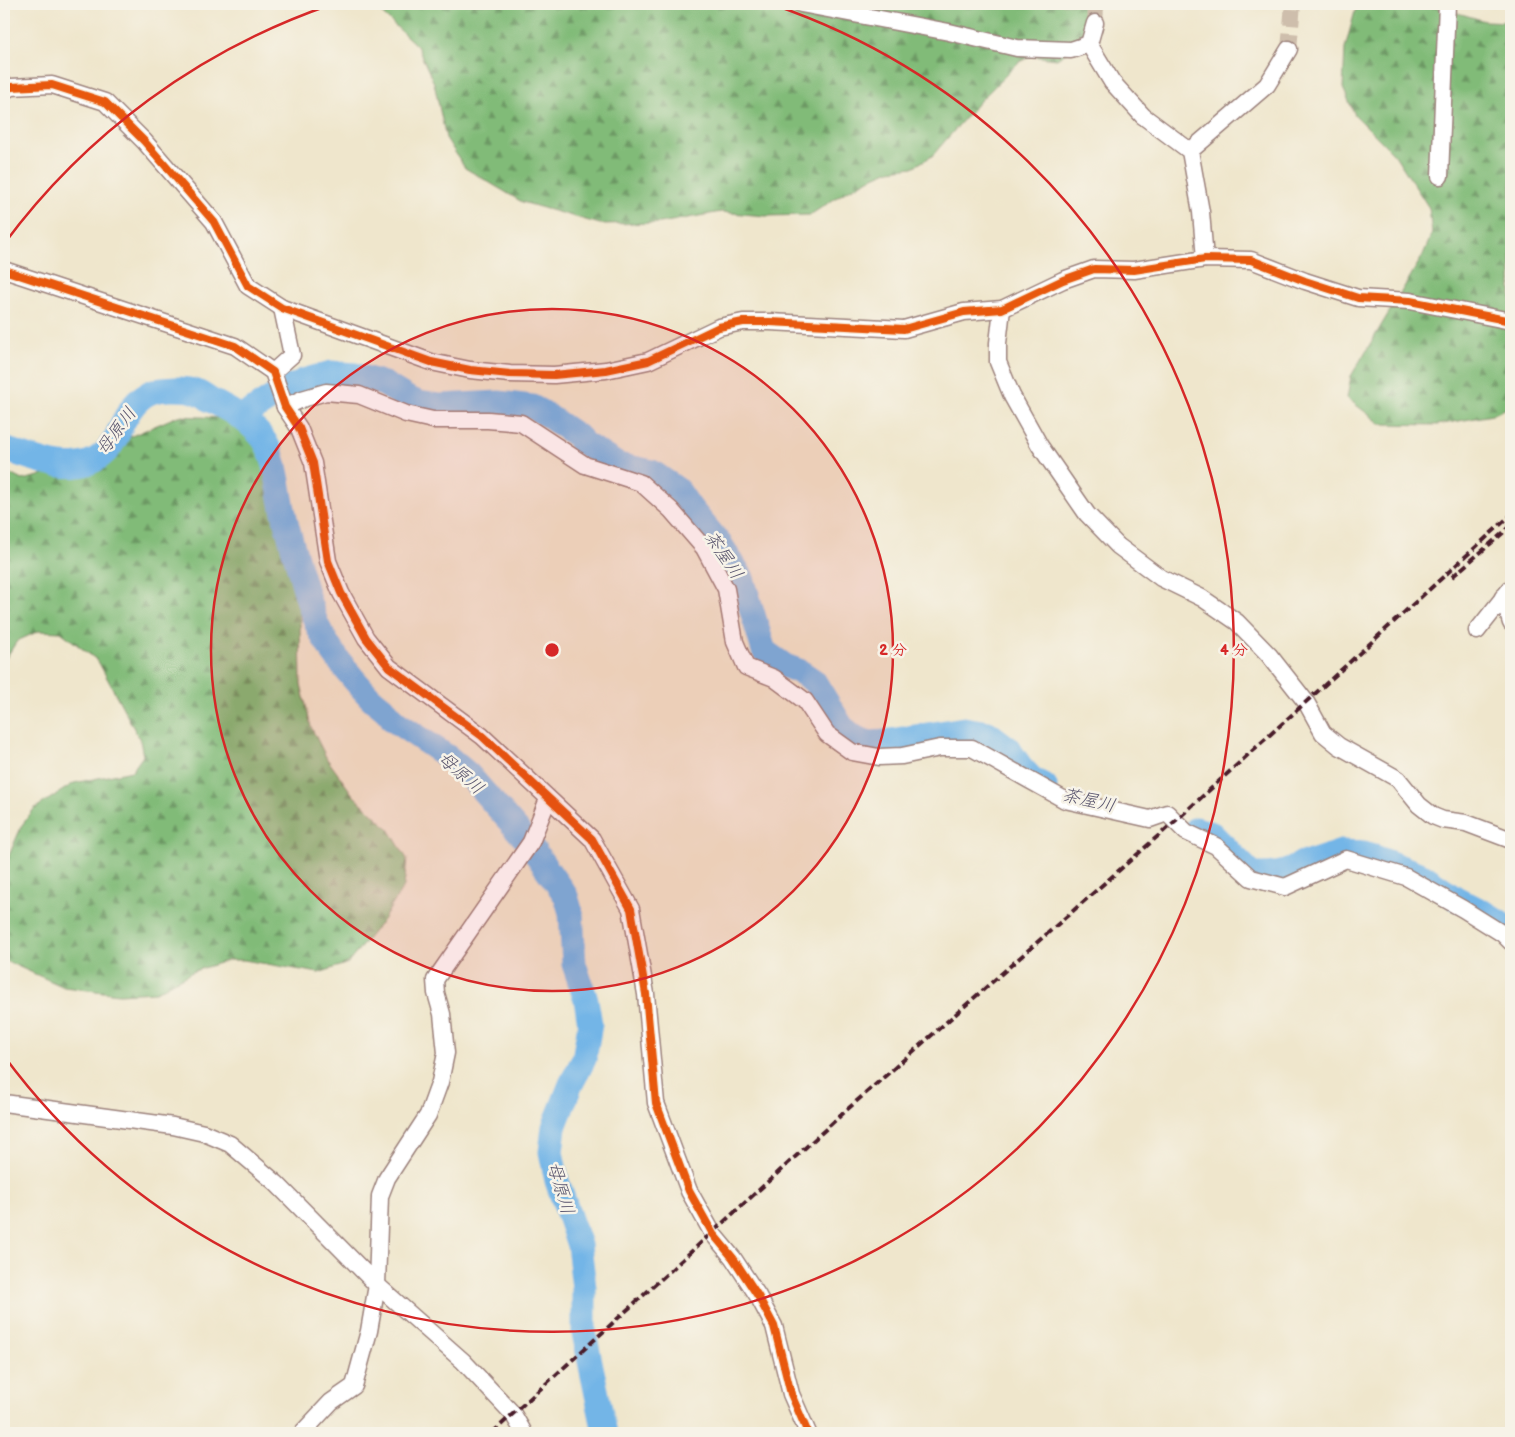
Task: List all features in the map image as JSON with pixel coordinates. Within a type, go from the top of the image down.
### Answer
[{"type":"street","points":[[801,4],[949,32],[1017,48],[1071,50],[1089,44]]},
{"type":"street","points":[[1440,176],[1447,4]]},
{"type":"street","points":[[1095,23],[1089,44],[1112,82],[1143,116],[1190,151],[1201,212],[1205,259]]},
{"type":"street","points":[[1190,151],[1267,85],[1289,49]]},
{"type":"street","points":[[4,91],[11,87],[52,85],[105,102],[144,141],[214,222],[248,286],[282,308],[431,362],[470,370],[510,374],[554,375],[606,370],[648,361],[720,328],[742,322],[904,329],[964,312],[1002,309],[1063,280],[1094,269],[1134,270],[1205,259],[1251,260],[1358,298],[1410,301],[1511,321]]},
{"type":"street","points":[[4,270],[235,346],[272,372],[285,407],[299,428],[313,463],[328,561],[341,593],[366,638],[389,667],[482,736],[592,839],[630,908],[646,994],[656,1103],[689,1191],[713,1234],[758,1296],[774,1326],[791,1394],[808,1433]]},
{"type":"street","points":[[272,372],[292,355],[282,308]]},
{"type":"street","points":[[1002,309],[998,362],[1012,396],[1040,446],[1087,514],[1118,546],[1161,578],[1202,598],[1237,622],[1269,655],[1306,702],[1323,733],[1334,742],[1398,779],[1419,805],[1433,816],[1443,820],[1466,823],[1511,840]]},
{"type":"street","points":[[285,407],[302,399],[326,392],[360,395],[406,414],[433,420],[488,420],[521,423],[585,465],[641,484],[671,510],[704,548],[726,589],[735,642],[746,666],[774,678],[805,701],[827,734],[852,752],[879,757],[902,756],[940,748],[972,748],[1065,800],[1150,819],[1167,813],[1186,832],[1216,846],[1250,878],[1285,887],[1346,859],[1406,877],[1463,909],[1503,934],[1511,942]]},
{"type":"street","points":[[1507,592],[1511,623]]},
{"type":"street","points":[[1477,631],[1507,592]]},
{"type":"street","points":[[302,1433],[331,1402],[354,1386],[369,1331],[377,1285],[380,1196],[387,1178],[428,1114],[440,1082],[446,1053],[442,1014],[436,993],[436,980],[531,842],[548,799]]},
{"type":"street","points":[[4,1104],[173,1126],[204,1133],[230,1144],[276,1184],[377,1285],[463,1361],[513,1414],[524,1433]]},
{"type":"green space","points":[[372,4],[1097,4],[1088,30],[1079,42],[1057,59],[1031,56],[1019,62],[978,103],[932,156],[913,167],[890,170],[869,179],[810,215],[765,216],[721,212],[660,223],[600,224],[522,202],[465,168],[446,138],[434,83],[417,46]]},
{"type":"green space","points":[[1357,4],[1427,4],[1485,21],[1511,22],[1511,406],[1492,415],[1437,425],[1381,424],[1347,398],[1351,376],[1422,257],[1432,234],[1429,208],[1395,155],[1355,115],[1343,88],[1345,48]]},
{"type":"green space","points":[[178,416],[223,418],[247,431],[274,470],[299,562],[301,684],[311,727],[327,759],[353,795],[389,829],[407,859],[404,886],[383,920],[348,963],[319,973],[244,960],[229,960],[194,971],[156,992],[119,994],[64,987],[6,961],[4,957],[4,867],[22,825],[34,809],[74,783],[132,771],[143,756],[140,740],[98,661],[61,632],[39,631],[17,641],[4,661],[4,471],[22,480],[39,476]]},
{"type":"waterway","name":"茶屋川","points":[[242,417],[290,386],[296,386],[303,381],[331,373],[355,375],[384,384],[419,403],[440,406],[499,403],[532,407],[618,465],[652,472],[678,490],[721,545],[742,578],[764,651],[785,666],[799,671],[814,681],[842,727],[856,738],[869,743],[964,729],[988,733],[1008,748],[1033,780],[1045,786]]},
{"type":"waterway","name":"母原川","points":[[4,449],[53,464],[68,466],[83,464],[97,459],[109,448],[134,404],[153,391],[166,389],[197,392],[245,420],[262,437],[271,454],[277,474],[287,527],[308,599],[319,629],[330,647],[355,681],[389,713],[393,720],[448,757],[468,774],[527,841],[566,896],[571,913],[574,964],[586,1000],[590,1024],[584,1059],[571,1084],[554,1127],[551,1152],[557,1181],[579,1245],[584,1288],[584,1333],[605,1433]]},
{"type":"waterway","name":"茶屋川","points":[[1196,829],[1212,834],[1253,875],[1285,872],[1302,863],[1305,864],[1341,852],[1364,853],[1424,876],[1456,898],[1489,915],[1511,931]]},
{"type":"tunnel","points":[[1095,23],[1096,4]]},
{"type":"tunnel","points":[[1289,49],[1293,4]]},
{"type":"railway","points":[[492,1433],[850,1107],[1182,815],[1511,515]]},
{"type":"railway","points":[[1452,577],[1511,526]]},
{"type":"cycle path","points":[[4,91],[11,87],[52,85],[105,102],[144,141],[214,222],[248,286],[282,308],[431,362],[470,370],[510,374],[554,375],[606,370],[648,361],[719,327],[743,322],[904,329],[964,312],[1002,309],[1063,280],[1094,269],[1134,270],[1205,259],[1251,260],[1305,281],[1358,298],[1410,301],[1511,321]]},
{"type":"cycle path","points":[[4,270],[235,346],[273,372],[285,407],[299,428],[313,463],[328,561],[341,593],[366,638],[389,667],[482,736],[592,839],[631,909],[646,994],[656,1103],[689,1191],[713,1234],[733,1258],[758,1296],[774,1326],[791,1394],[808,1433]]}]
